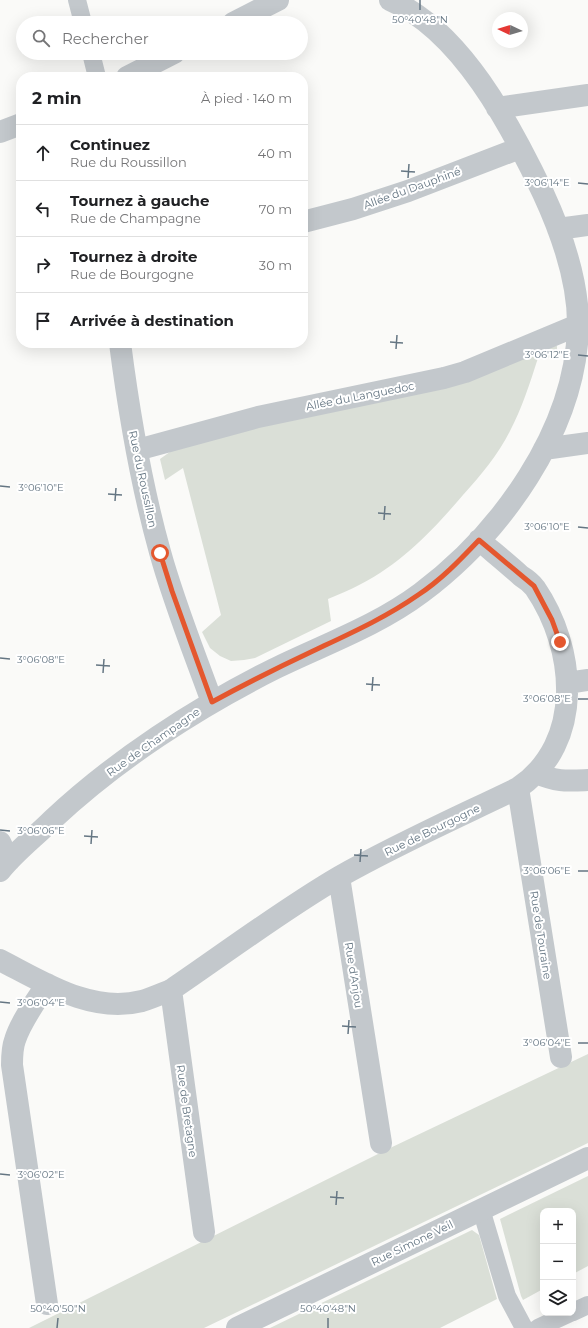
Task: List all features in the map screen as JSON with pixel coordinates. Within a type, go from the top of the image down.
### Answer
[{"type":"street","points":[[247,16],[278,0]]},
{"type":"street","name":"Rue de Champagne","points":[[3,858],[57,816],[91,787],[153,741],[212,702],[276,668],[377,620],[419,595],[456,565],[479,540],[518,493],[544,449],[565,398],[576,357],[578,325],[574,284],[569,262],[558,229],[544,195],[520,148],[497,108],[466,64],[440,35],[424,20],[410,10],[390,0]]},
{"type":"street","points":[[137,72],[160,60]]},
{"type":"street","points":[[497,108],[588,94]]},
{"type":"street","points":[[0,132],[16,126]]},
{"type":"street","name":"Allée du Dauphiné","points":[[308,221],[408,192],[520,148]]},
{"type":"street","points":[[558,229],[588,225]]},
{"type":"street","name":"Allée du Languedoc","points":[[137,450],[258,416],[444,378],[465,372],[578,325]]},
{"type":"street","name":"Rue du Roussillon","points":[[121,348],[130,412],[149,512],[172,591],[212,702]]},
{"type":"street","points":[[544,449],[588,443]]},
{"type":"street","name":"Rue de Bourgogne","points":[[0,960],[47,984],[79,998],[92,1001],[123,1003],[153,998],[171,990],[278,916],[339,877],[416,837],[518,788],[528,781],[544,765],[560,737],[567,701],[578,681],[560,642],[552,620],[534,586],[479,540]]},
{"type":"street","points":[[536,773],[550,780],[588,780]]},
{"type":"street","name":"Rue de Touraine","points":[[518,788],[561,1057]]},
{"type":"street","name":"Rue d'Anjou","points":[[339,877],[381,1143]]},
{"type":"street","points":[[47,984],[19,1029],[14,1040],[12,1065],[47,1304]]},
{"type":"street","name":"Rue de Bretagne","points":[[171,990],[204,1232]]},
{"type":"street","name":"Rue Simone Veil","points":[[237,1328],[588,1158]]},
{"type":"lane","points":[[77,0],[81,16]]},
{"type":"lane","points":[[93,60],[96,72]]},
{"type":"lane","points":[[481,1210],[507,1296],[524,1328]]},
{"type":"lane","points":[[576,1311],[588,1305]]},
{"type":"lane","points":[[538,1328],[564,1316]]},
{"type":"shaded area","points":[[546,346],[557,346],[557,351],[560,357],[538,358],[518,413],[500,448],[489,464],[441,520],[404,556],[376,576],[328,599],[331,621],[255,658],[231,661],[220,656],[210,648],[202,632],[221,615],[183,468],[165,480],[160,459],[174,449]]},
{"type":"shaded area","points":[[588,1054],[588,1143],[204,1328],[29,1328],[388,1149]]},
{"type":"shaded area","points":[[588,1176],[588,1266],[576,1272],[576,1208],[540,1208],[540,1291],[523,1300],[500,1219]]},
{"type":"shaded area","points":[[472,1230],[479,1235],[497,1299],[440,1328],[270,1328]]},
{"type":"route","points":[[160,553],[212,702],[276,668],[349,634],[398,608],[419,595],[456,565],[479,540],[534,586],[552,620],[560,642]]}]
